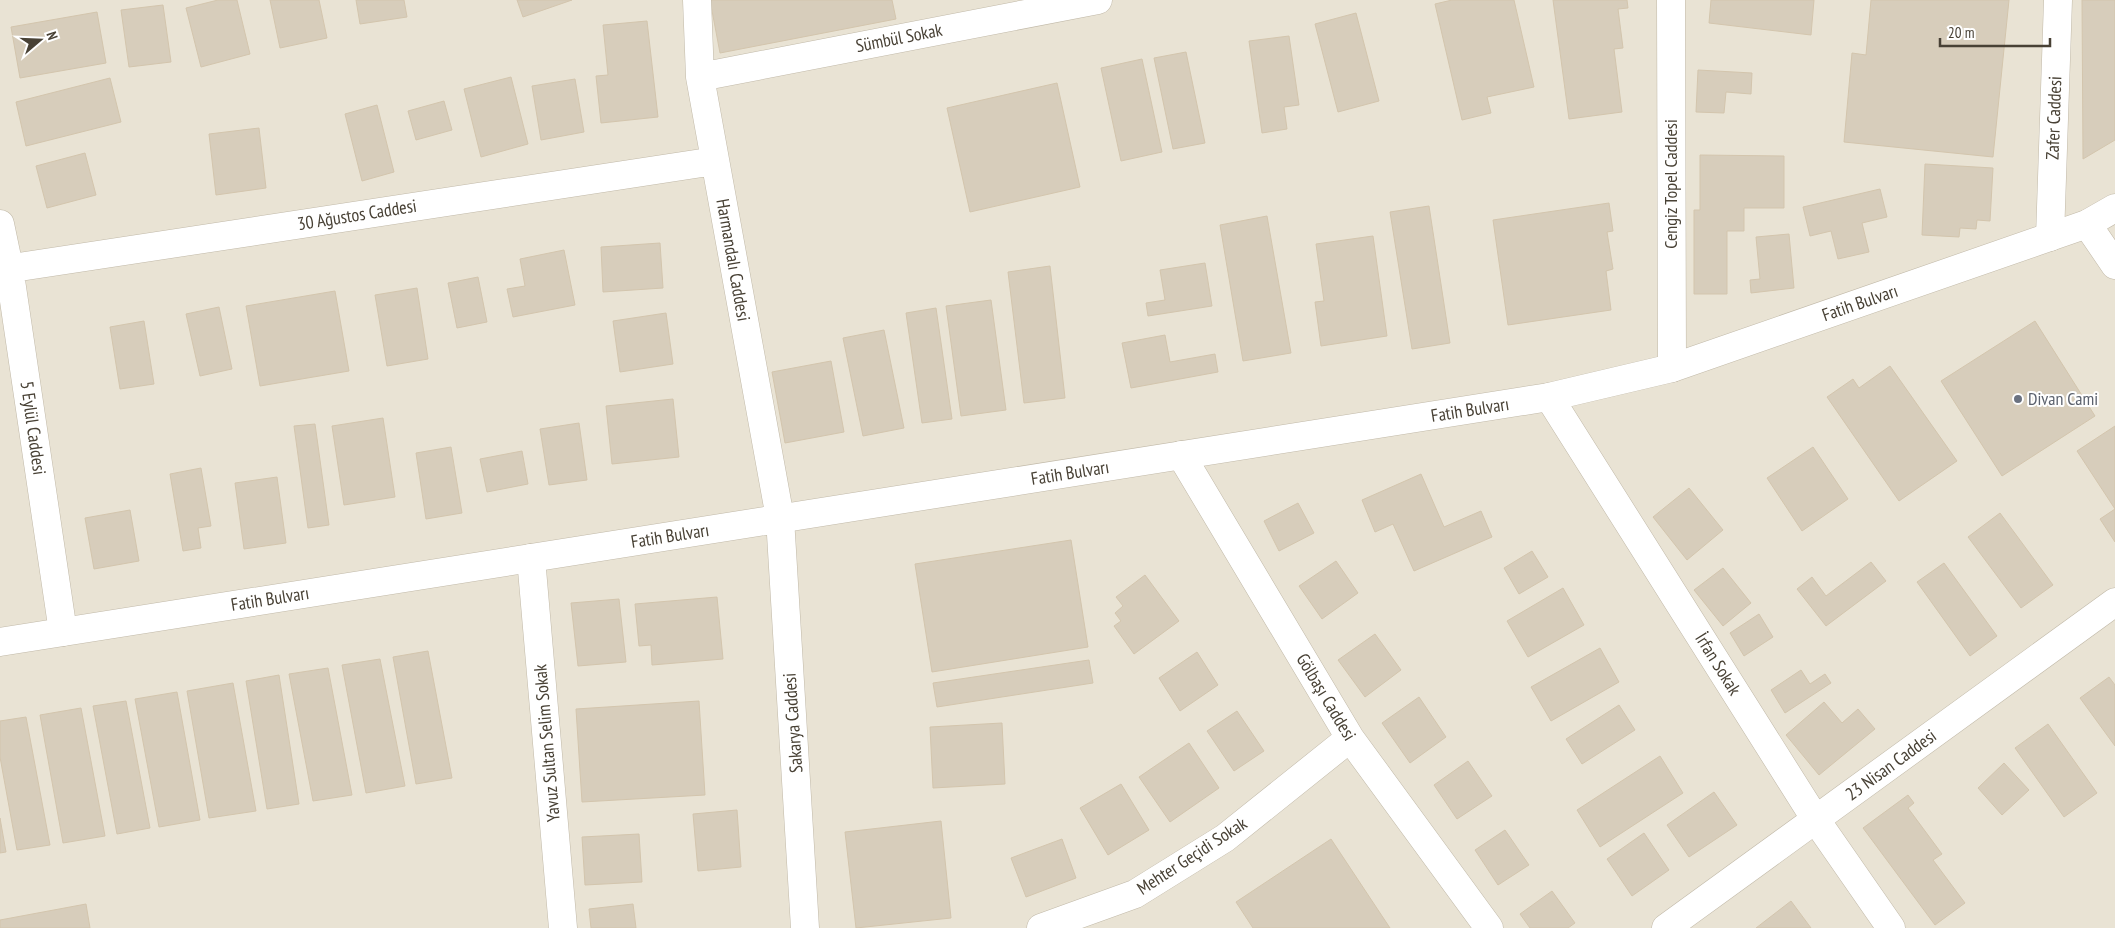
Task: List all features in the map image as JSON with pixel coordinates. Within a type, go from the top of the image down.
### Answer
[{"type":"street","name":"Harmandalı Caddesi","points":[[697,0],[700,77],[780,518]]},
{"type":"street","name":"Sümbül Sokak","points":[[700,77],[1098,0]]},
{"type":"street","name":"Cengiz Topel Caddesi","points":[[1671,0],[1672,368]]},
{"type":"street","name":"Zafer Caddesi","points":[[2050,237],[2058,0]]},
{"type":"street","name":"30 Ağustos Caddesi","points":[[5,269],[715,160]]},
{"type":"street","name":"Fatih Bulvarı","points":[[0,642],[1549,397],[1672,368],[2087,224],[2115,208]]},
{"type":"street","name":"5 Eylül Caddesi","points":[[0,224],[5,269],[63,632]]},
{"type":"street","points":[[2087,224],[2115,265]]},
{"type":"street","name":"İrfan Sokak","points":[[1549,397],[1816,820],[1891,928]]},
{"type":"street","name":"Gölbaşı Caddesi","points":[[1181,455],[1350,738],[1489,928]]},
{"type":"street","name":"Sakarya Caddesi","points":[[780,518],[805,928]]},
{"type":"street","name":"Yavuz Sultan Selim Sokak","points":[[531,558],[563,928]]},
{"type":"street","name":"23 Nisan Caddesi","points":[[1666,928],[2115,602]]},
{"type":"street","name":"Mehter Geçidi Sokak","points":[[1042,928],[1135,894],[1217,843],[1350,738]]},
{"type":"shaded area","points":[[0,0],[2115,0],[2115,928],[0,928]]},
{"type":"building","points":[[218,0],[237,0],[250,54],[201,67],[186,8]]},
{"type":"building","points":[[270,0],[319,0],[327,38],[280,48]]},
{"type":"building","points":[[356,0],[404,0],[407,17],[360,24]]},
{"type":"building","points":[[517,0],[572,0],[523,17]]},
{"type":"building","points":[[710,0],[892,0],[896,19],[720,53]]},
{"type":"building","points":[[1452,0],[1514,0],[1534,87],[1487,97],[1491,113],[1462,120],[1435,4]]},
{"type":"building","points":[[1553,0],[1627,0],[1628,8],[1618,9],[1623,48],[1614,49],[1622,112],[1569,119]]},
{"type":"building","points":[[1711,0],[1814,0],[1811,35],[1709,23]]},
{"type":"building","points":[[1871,0],[2009,0],[1993,157],[1844,142],[1852,53],[1866,55]]},
{"type":"building","points":[[2082,0],[2115,0],[2115,140],[2083,159]]},
{"type":"building","points":[[163,5],[171,62],[129,67],[121,10]]},
{"type":"building","points":[[97,12],[106,63],[20,78],[11,27]]},
{"type":"building","points":[[1356,13],[1379,101],[1338,112],[1315,24]]},
{"type":"building","points":[[647,21],[658,117],[601,123],[596,76],[608,75],[603,25]]},
{"type":"building","points":[[1289,36],[1299,105],[1284,107],[1287,129],[1262,133],[1249,41]]},
{"type":"building","points":[[1186,52],[1205,143],[1173,149],[1154,58]]},
{"type":"building","points":[[1142,59],[1162,152],[1121,161],[1101,68]]},
{"type":"building","points":[[1698,70],[1752,73],[1751,94],[1726,92],[1724,113],[1696,112]]},
{"type":"building","points":[[511,77],[528,144],[481,157],[464,89]]},
{"type":"building","points":[[110,78],[121,122],[26,146],[16,102]]},
{"type":"building","points":[[575,79],[584,132],[541,140],[532,86]]},
{"type":"building","points":[[1057,83],[1080,187],[970,212],[947,108]]},
{"type":"building","points":[[444,101],[452,130],[416,140],[408,111]]},
{"type":"building","points":[[377,105],[394,172],[362,181],[345,114]]},
{"type":"building","points":[[259,128],[266,188],[216,195],[209,134]]},
{"type":"building","points":[[85,153],[96,195],[47,208],[36,166]]},
{"type":"building","points":[[1700,155],[1784,156],[1784,208],[1744,208],[1744,231],[1727,231],[1727,294],[1694,294],[1694,210],[1700,210]]},
{"type":"building","points":[[1925,164],[1993,168],[1990,221],[1977,220],[1976,229],[1960,228],[1959,237],[1922,235]]},
{"type":"building","points":[[1880,189],[1887,217],[1862,223],[1869,252],[1838,259],[1831,231],[1810,236],[1803,207]]},
{"type":"building","points":[[1609,203],[1613,231],[1607,232],[1613,269],[1606,271],[1611,310],[1508,325],[1493,220]]},
{"type":"building","points":[[1429,206],[1450,343],[1412,349],[1390,212]]},
{"type":"building","points":[[1267,216],[1291,353],[1243,361],[1220,225]]},
{"type":"building","points":[[1789,234],[1794,288],[1751,293],[1750,280],[1760,279],[1756,237]]},
{"type":"building","points":[[1373,236],[1387,336],[1321,346],[1315,302],[1324,301],[1316,244]]},
{"type":"building","points":[[660,243],[663,288],[603,292],[601,247]]},
{"type":"building","points":[[564,250],[575,305],[513,317],[507,289],[525,286],[520,259]]},
{"type":"building","points":[[1205,263],[1212,306],[1148,316],[1146,303],[1165,300],[1160,270]]},
{"type":"building","points":[[1050,266],[1065,398],[1024,403],[1008,272]]},
{"type":"building","points":[[478,277],[487,322],[457,328],[448,283]]},
{"type":"building","points":[[417,288],[428,359],[387,366],[375,295]]},
{"type":"building","points":[[335,291],[349,371],[260,386],[246,306]]},
{"type":"building","points":[[991,300],[1006,410],[961,416],[946,306]]},
{"type":"building","points":[[219,307],[232,369],[200,376],[186,314]]},
{"type":"building","points":[[936,308],[952,419],[922,423],[906,313]]},
{"type":"building","points":[[666,313],[673,364],[620,372],[613,321]]},
{"type":"building","points":[[144,321],[154,384],[120,389],[110,327]]},
{"type":"building","name":"Divan Cami","points":[[2035,321],[2095,416],[2002,476],[1941,381]]},
{"type":"building","points":[[884,330],[904,428],[863,436],[843,338]]},
{"type":"building","points":[[1165,335],[1170,362],[1215,354],[1218,372],[1131,388],[1122,343]]},
{"type":"building","points":[[831,361],[844,432],[785,443],[772,372]]},
{"type":"building","points":[[1890,366],[1957,461],[1899,501],[1827,397],[1853,379],[1859,388]]},
{"type":"building","points":[[673,399],[679,457],[612,464],[606,406]]},
{"type":"building","points":[[383,418],[395,497],[344,505],[332,426]]},
{"type":"building","points":[[579,423],[587,480],[549,485],[540,429]]},
{"type":"building","points":[[315,424],[329,525],[308,528],[294,426]]},
{"type":"building","points":[[2115,426],[2115,509],[2077,451]]},
{"type":"building","points":[[451,447],[462,513],[426,519],[416,453]]},
{"type":"building","points":[[1813,447],[1848,499],[1802,531],[1767,478]]},
{"type":"building","points":[[522,451],[528,484],[487,492],[480,459]]},
{"type":"building","points":[[201,468],[211,526],[198,528],[201,548],[183,551],[170,474]]},
{"type":"building","points":[[1421,474],[1444,527],[1481,511],[1492,537],[1414,571],[1393,524],[1375,532],[1362,500]]},
{"type":"building","points":[[277,477],[286,543],[244,549],[235,483]]},
{"type":"building","points":[[1689,488],[1723,530],[1687,560],[1653,517]]},
{"type":"building","points":[[1298,503],[1314,533],[1279,551],[1264,521]]},
{"type":"building","points":[[2115,509],[2115,542],[2100,519]]},
{"type":"building","points":[[130,510],[139,561],[94,569],[85,518]]},
{"type":"building","points":[[2000,513],[2053,585],[2021,608],[1968,537]]},
{"type":"building","points":[[1071,540],[1088,647],[932,672],[915,564]]},
{"type":"building","points":[[1532,551],[1548,577],[1519,594],[1504,568]]},
{"type":"building","points":[[1336,561],[1358,593],[1322,619],[1299,586]]},
{"type":"building","points":[[1871,562],[1886,581],[1826,626],[1797,589],[1812,577],[1826,596]]},
{"type":"building","points":[[1944,563],[1997,636],[1970,656],[1917,582]]},
{"type":"building","points":[[1723,568],[1751,603],[1723,626],[1694,590]]},
{"type":"building","points":[[1145,575],[1179,621],[1134,654],[1114,626],[1121,621],[1115,613],[1123,606],[1116,597]]},
{"type":"building","points":[[1563,588],[1584,625],[1528,657],[1507,621]]},
{"type":"building","points":[[717,597],[723,659],[652,665],[651,645],[639,646],[635,604]]},
{"type":"building","points":[[619,599],[626,662],[578,666],[571,603]]},
{"type":"building","points":[[1759,614],[1773,637],[1744,656],[1730,633]]},
{"type":"building","points":[[1375,634],[1401,670],[1365,697],[1338,660]]},
{"type":"building","points":[[1600,648],[1619,682],[1551,721],[1531,687]]},
{"type":"building","points":[[428,651],[452,778],[416,784],[393,657]]},
{"type":"building","points":[[1197,652],[1218,685],[1180,711],[1159,678]]},
{"type":"building","points":[[380,659],[405,786],[366,793],[342,665]]},
{"type":"building","points":[[1089,660],[1093,683],[937,707],[933,683]]},
{"type":"building","points":[[328,668],[352,795],[313,801],[289,674]]},
{"type":"building","points":[[1801,670],[1810,684],[1825,674],[1831,683],[1785,713],[1771,690]]},
{"type":"building","points":[[279,675],[299,804],[267,809],[246,681]]},
{"type":"building","points":[[2109,677],[2115,685],[2115,746],[2080,698]]},
{"type":"building","points":[[233,683],[256,811],[209,818],[187,691]]},
{"type":"building","points":[[177,692],[200,820],[159,827],[135,699]]},
{"type":"building","points":[[1419,697],[1446,737],[1410,763],[1382,723]]},
{"type":"building","points":[[126,701],[150,828],[117,834],[93,706]]},
{"type":"building","points":[[699,701],[705,795],[582,802],[576,709]]},
{"type":"building","points":[[1824,702],[1842,723],[1858,709],[1875,729],[1819,775],[1786,735]]},
{"type":"building","points":[[1619,705],[1635,730],[1582,764],[1566,739]]},
{"type":"building","points":[[81,708],[105,836],[63,843],[40,715]]},
{"type":"building","points":[[1237,711],[1264,751],[1234,771],[1207,731]]},
{"type":"building","points":[[26,717],[50,845],[17,850],[0,757],[0,721]]},
{"type":"building","points":[[1002,723],[1005,784],[933,788],[930,727]]},
{"type":"building","points":[[2048,724],[2097,793],[2064,817],[2015,748]]},
{"type":"building","points":[[1189,743],[1219,788],[1170,822],[1139,777]]},
{"type":"building","points":[[1660,756],[1683,793],[1600,847],[1577,810]]},
{"type":"building","points":[[1468,761],[1492,796],[1457,819],[1434,785]]},
{"type":"building","points":[[2004,763],[2029,790],[2002,815],[1978,788]]},
{"type":"building","points":[[1121,784],[1149,830],[1108,855],[1080,808]]},
{"type":"building","points":[[1714,792],[1737,825],[1689,857],[1667,825]]},
{"type":"building","points":[[1908,795],[1914,803],[1908,808],[1942,854],[1933,860],[1965,903],[1935,925],[1863,828]]},
{"type":"building","points":[[737,810],[741,867],[698,871],[693,814]]},
{"type":"building","points":[[0,818],[6,852],[0,853]]},
{"type":"building","points":[[941,821],[951,918],[856,928],[845,832]]},
{"type":"building","points":[[1505,830],[1529,865],[1498,885],[1475,850]]},
{"type":"building","points":[[1644,833],[1669,870],[1632,896],[1607,859]]},
{"type":"building","points":[[639,834],[642,882],[585,885],[582,837]]},
{"type":"building","points":[[1062,839],[1076,878],[1026,897],[1011,858]]},
{"type":"building","points":[[1331,839],[1390,928],[1253,928],[1236,902]]},
{"type":"building","points":[[1552,891],[1575,923],[1568,928],[1530,928],[1520,914]]},
{"type":"building","points":[[1791,901],[1811,928],[1756,928]]},
{"type":"building","points":[[86,904],[90,928],[0,928],[0,920]]},
{"type":"building","points":[[633,904],[636,928],[591,928],[589,909]]},
{"type":"place","name":"Divan Cami","points":[[2018,399]]}]
